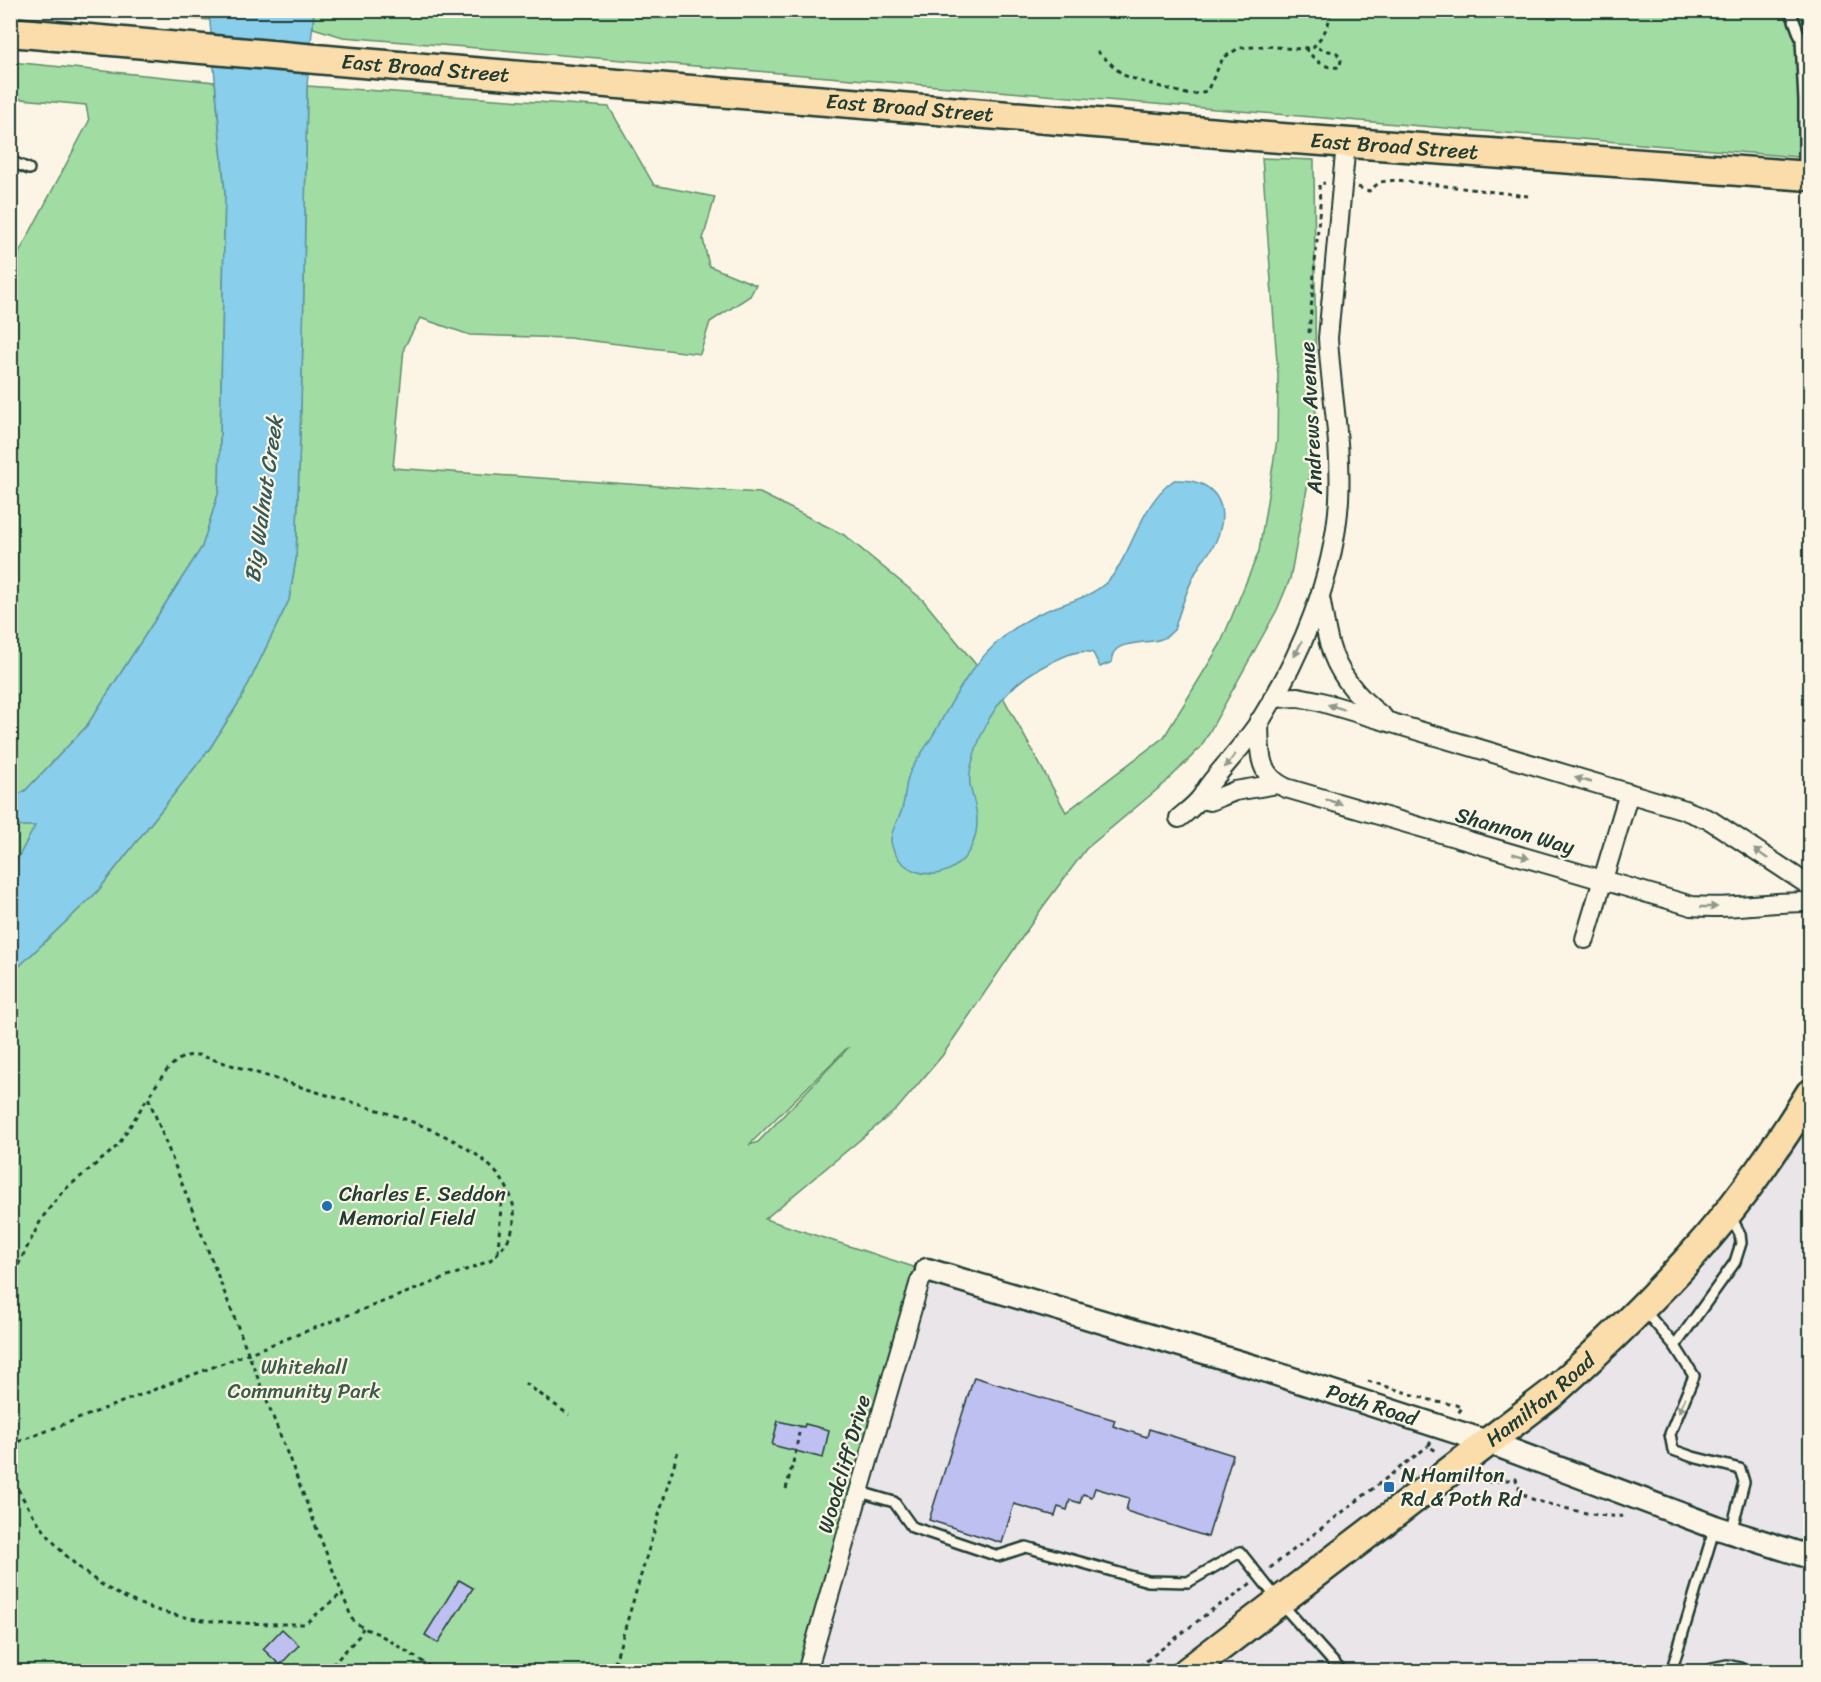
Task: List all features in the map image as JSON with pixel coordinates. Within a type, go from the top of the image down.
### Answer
[{"type":"main road","name":"East Broad Street","points":[[10,32],[350,62],[1346,142],[1807,175]]},
{"type":"main road","name":"Hamilton Road","points":[[1186,1671],[1551,1394],[1597,1353],[1695,1252],[1786,1133],[1810,1094]]},
{"type":"street","name":"Andrews Avenue","points":[[1179,818],[1200,799],[1259,722],[1302,642],[1320,595],[1333,541],[1339,501],[1338,427],[1328,338],[1346,142]]},
{"type":"street","points":[[1320,595],[1328,641],[1337,666],[1359,696],[1389,722]]},
{"type":"street","points":[[1273,698],[1308,699],[1682,809],[1710,820],[1810,886]]},
{"type":"street","points":[[1259,722],[1262,765],[1278,784]]},
{"type":"street","points":[[1200,799],[1210,801],[1234,791],[1278,784]]},
{"type":"street","name":"Shannon Way","points":[[1278,784],[1692,906],[1810,902]]},
{"type":"street","points":[[1585,939],[1629,793]]},
{"type":"street","name":"Poth Road","points":[[927,1270],[1255,1367],[1488,1442],[1723,1530],[1810,1557]]},
{"type":"street","name":"Woodcliff Drive","points":[[807,1671],[918,1291],[927,1270]]},
{"type":"lane","points":[[1790,10],[1801,39],[1807,175]]},
{"type":"lane","points":[[10,161],[29,169]]},
{"type":"lane","points":[[1675,1346],[1735,1262],[1741,1243],[1740,1234],[1728,1211]]},
{"type":"lane","points":[[1642,1308],[1675,1346],[1694,1376],[1670,1434],[1673,1450],[1740,1469],[1744,1482],[1723,1530],[1671,1671]]},
{"type":"lane","points":[[860,1492],[894,1502],[912,1527],[998,1556],[1026,1547],[1148,1581],[1188,1582],[1240,1552],[1279,1602],[1342,1671]]},
{"type":"lane","points":[[1711,1671],[1712,1668],[1727,1665],[1740,1668]]},
{"type":"path","points":[[489,10],[508,13],[522,10]]},
{"type":"path","points":[[1313,47],[1324,35],[1330,10]]},
{"type":"path","points":[[1097,51],[1123,75],[1190,95],[1207,91],[1223,58],[1239,48],[1313,47],[1337,53],[1341,60],[1340,67],[1331,68],[1319,63],[1305,48]]},
{"type":"path","points":[[1310,338],[1320,205],[1319,184],[1342,184],[1363,187],[1369,191],[1380,182],[1396,180],[1528,196]]},
{"type":"path","points":[[10,1281],[42,1218],[63,1191],[119,1144],[148,1097],[176,1060],[184,1056],[198,1055],[393,1115],[438,1133],[473,1152],[488,1164],[500,1177],[513,1207],[513,1230],[508,1241],[489,1261],[10,1445]]},
{"type":"path","points":[[148,1097],[352,1619],[363,1628],[379,1634],[439,1671]]},
{"type":"path","points":[[497,1254],[501,1205],[508,1191]]},
{"type":"path","points":[[525,1383],[569,1415]]},
{"type":"path","points":[[786,1489],[800,1427]]},
{"type":"path","points":[[1132,1671],[1217,1606],[1231,1599],[1428,1446]]},
{"type":"path","points":[[612,1671],[679,1448]]},
{"type":"path","points":[[10,1473],[33,1516],[70,1560],[101,1585],[135,1602],[170,1613],[212,1621],[305,1624],[342,1593]]},
{"type":"path","points":[[326,1671],[359,1636],[363,1628]]},
{"type":"shaded area","points":[[1810,1087],[1810,1671],[799,1672],[917,1268],[1489,1448],[1591,1362]]},
{"type":"green space","points":[[314,10],[1810,11],[1810,158],[343,37],[313,28]]},
{"type":"green space","points":[[102,11],[209,11],[209,20]]},
{"type":"green space","points":[[11,62],[215,82],[225,193],[219,491],[202,547],[86,727],[25,791],[11,798],[10,270],[89,121],[86,105],[11,98]]},
{"type":"green space","name":"Whitehall Community Park","points":[[307,86],[609,107],[654,185],[715,197],[703,239],[709,266],[756,285],[750,296],[710,322],[700,354],[569,338],[470,335],[420,318],[404,348],[393,468],[760,493],[844,535],[923,600],[1004,699],[1066,812],[1164,737],[1220,645],[1259,551],[1277,440],[1278,376],[1262,158],[1314,160],[1316,428],[1290,579],[1277,610],[1201,747],[1165,783],[1086,849],[1042,908],[942,1056],[897,1109],[765,1219],[917,1268],[799,1671],[11,1671],[11,974],[97,892],[210,748],[241,699],[289,600],[296,559],[303,340]],"holes":[[[848,1048],[758,1142],[749,1145]]]},
{"type":"green space","points":[[36,825],[11,871],[11,831],[21,826]]},
{"type":"water","name":"Big Walnut Creek","points":[[209,11],[314,11],[307,86],[303,340],[296,559],[289,600],[241,699],[210,748],[97,892],[11,974],[11,871],[35,826],[21,826],[11,831],[11,798],[25,791],[86,727],[202,547],[219,491],[225,193]]},
{"type":"water","points":[[1174,480],[1201,484],[1210,489],[1221,506],[1222,517],[1215,543],[1193,577],[1174,630],[1160,639],[1121,646],[1112,655],[1112,662],[1100,667],[1093,653],[1075,653],[1046,665],[1018,683],[988,720],[975,751],[970,782],[977,820],[973,844],[967,854],[960,863],[940,873],[928,874],[906,866],[896,856],[891,838],[903,807],[908,777],[975,666],[1016,627],[1039,614],[1093,592],[1108,581],[1119,567],[1152,503]]},
{"type":"building","points":[[974,1377],[1115,1420],[1113,1426],[1147,1437],[1149,1429],[1233,1455],[1208,1537],[1126,1511],[1129,1498],[1095,1488],[1092,1497],[1083,1494],[1080,1503],[1070,1500],[1067,1510],[1058,1507],[1055,1516],[1014,1504],[1002,1543],[929,1520]]},
{"type":"building","points":[[778,1421],[829,1430],[823,1458],[772,1445]]},
{"type":"building","points":[[459,1580],[473,1588],[438,1643],[425,1635]]},
{"type":"building","points":[[282,1629],[299,1645],[280,1665],[263,1649]]},
{"type":"place","name":"Charles E. Seddon Memorial Field","points":[[327,1206]]},
{"type":"place","name":"N Hamilton Rd & Poth Rd","points":[[1389,1487]]}]
